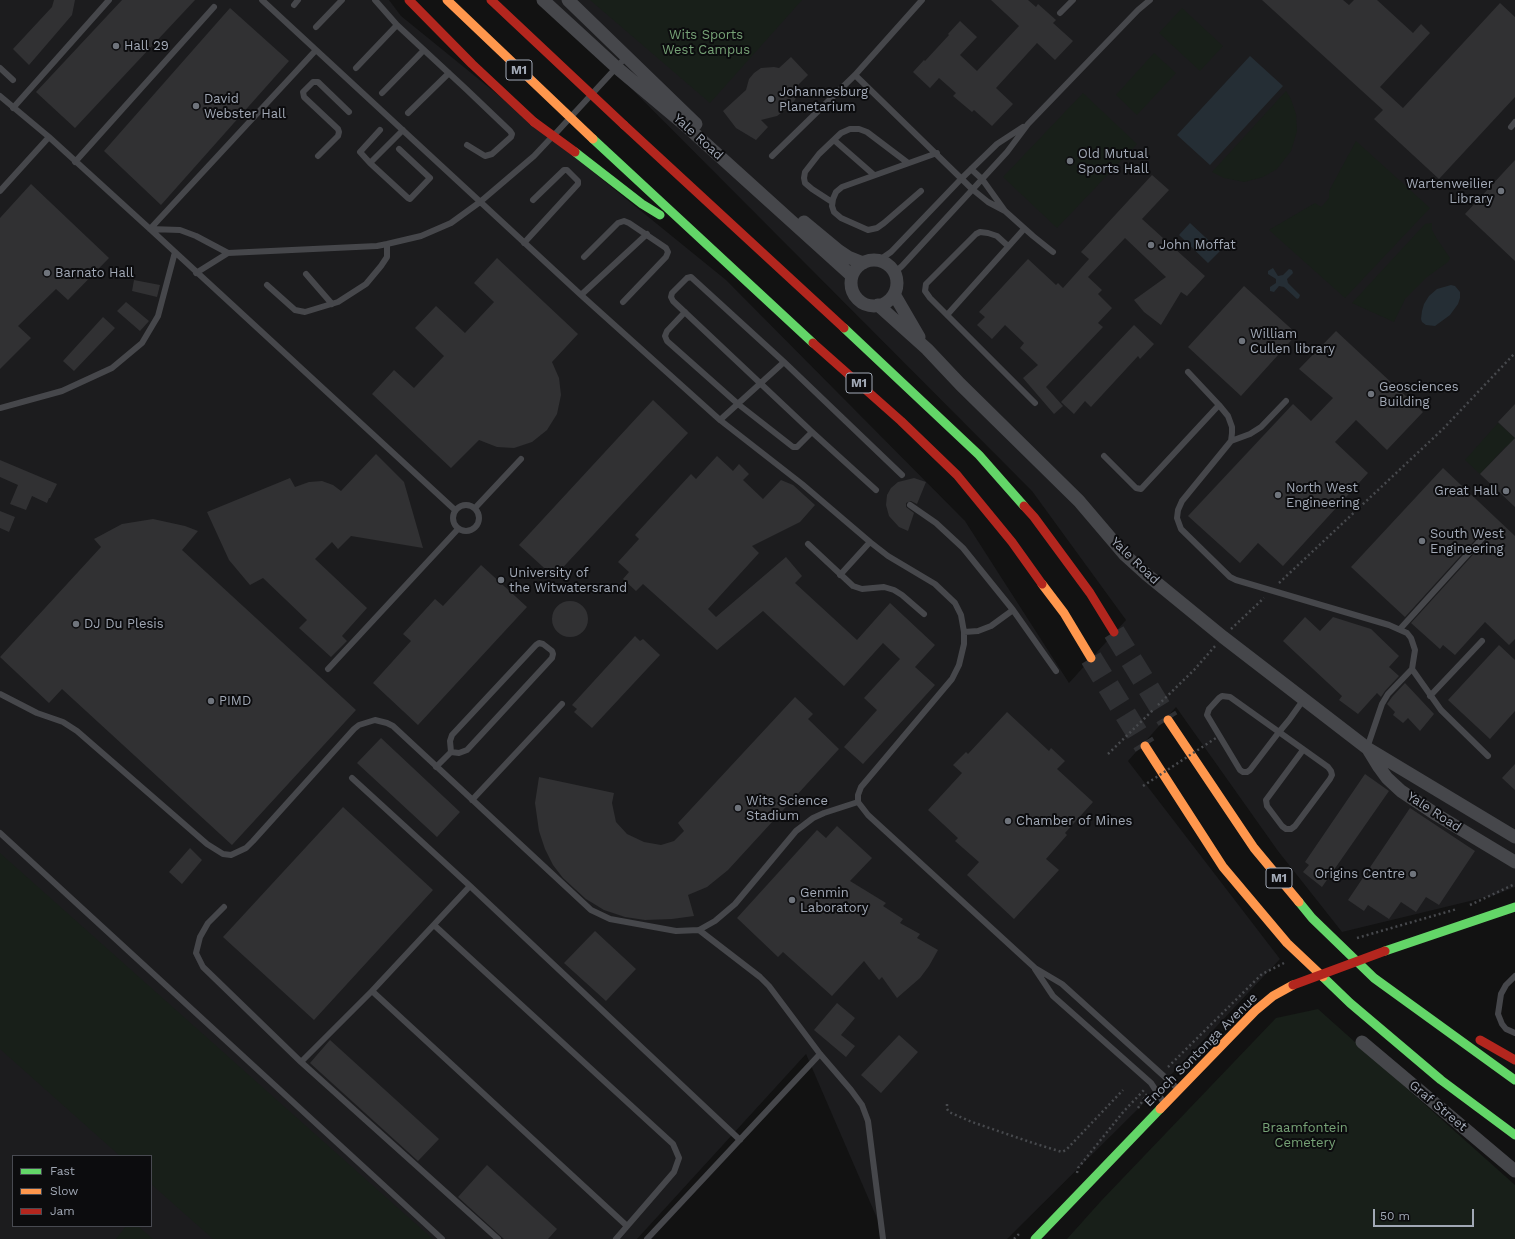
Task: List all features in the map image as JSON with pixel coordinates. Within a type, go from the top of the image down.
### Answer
[{"type":"main road","points":[[409,0],[472,64],[534,122],[642,204],[664,217],[690,229]]},
{"type":"main road","name":"M1","points":[[447,0],[593,139],[957,475],[1012,542],[1064,613],[1091,658]]},
{"type":"main road","name":"M1","points":[[491,0],[624,125],[805,291],[979,455],[1034,517],[1090,593],[1114,632]]},
{"type":"main road","name":"M1","points":[[1168,720],[1254,848],[1312,918],[1374,978],[1515,1080]]},
{"type":"main road","name":"M1","points":[[1145,746],[1223,866],[1287,943],[1350,1003],[1390,1036],[1485,1101]]},
{"type":"main road","name":"Enoch Sontonga Avenue","points":[[1035,1239],[1255,1012],[1273,996],[1293,986],[1385,951],[1514,906]]},
{"type":"main road","points":[[1418,1010],[1467,1033],[1515,1060]]},
{"type":"main road","points":[[1390,1036],[1441,1080],[1515,1135]]},
{"type":"street","name":"Yale Road","points":[[543,0],[616,67],[685,125],[719,150],[839,251],[848,257],[863,262]]},
{"type":"street","name":"Yale Road","points":[[568,0],[627,56],[719,150],[852,276]]},
{"type":"street","points":[[878,260],[890,267],[896,280],[894,294],[890,299],[878,305],[868,305],[860,302],[854,295],[851,286],[852,276],[854,271],[863,262],[878,260]]},
{"type":"street","name":"Yale Road","points":[[894,294],[927,349]]},
{"type":"street","name":"Yale Road","points":[[878,305],[927,349],[960,384],[1079,501],[1125,555],[1223,637],[1367,748],[1515,837]]},
{"type":"street","name":"Yale Road","points":[[1367,748],[1387,778],[1401,791],[1437,815],[1515,862]]},
{"type":"street","name":"Graf Street","points":[[1362,1042],[1515,1170]]},
{"type":"lane","points":[[13,108],[109,0]]},
{"type":"lane","points":[[262,0],[524,243],[720,420],[759,452],[802,484],[870,542],[888,556],[935,584],[954,603],[961,616],[964,632],[964,644],[959,665],[952,679],[861,787],[858,795],[858,802],[868,815],[1034,968],[1062,984],[1179,1090]]},
{"type":"lane","points":[[316,27],[342,0]]},
{"type":"lane","points":[[375,0],[397,25],[512,134],[511,137],[492,154],[485,156],[467,145]]},
{"type":"lane","points":[[772,156],[855,75],[922,0]]},
{"type":"lane","points":[[1060,13],[1073,0]]},
{"type":"lane","points":[[894,273],[1007,152],[1028,124],[1138,10],[1150,0]]},
{"type":"lane","points":[[75,162],[214,7]]},
{"type":"lane","points":[[356,68],[397,25]]},
{"type":"lane","points":[[150,229],[316,50]]},
{"type":"lane","points":[[382,93],[424,50]]},
{"type":"lane","points":[[196,273],[228,253],[378,246],[421,236],[451,223],[480,202],[534,156],[585,103],[627,56]]},
{"type":"lane","points":[[0,68],[12,80]]},
{"type":"lane","points":[[408,113],[449,73]]},
{"type":"lane","points":[[855,75],[937,153],[972,189],[988,202],[1005,211]]},
{"type":"lane","points":[[318,156],[338,136],[339,132],[338,129],[304,98],[303,92],[316,81],[349,112]]},
{"type":"lane","points":[[0,96],[49,137],[455,510]]},
{"type":"lane","points":[[878,260],[891,252],[961,179],[998,144],[1028,124]]},
{"type":"lane","points":[[832,202],[812,189],[806,183],[804,178],[805,172],[819,154],[841,133],[850,129],[859,129],[867,132],[908,163]]},
{"type":"lane","points":[[380,130],[360,152],[410,199],[430,178],[430,176],[399,149]]},
{"type":"lane","points":[[370,163],[403,130]]},
{"type":"lane","points":[[0,191],[49,137]]},
{"type":"lane","points":[[834,140],[874,175]]},
{"type":"lane","points":[[921,191],[884,223],[877,228],[868,230],[841,218],[834,212],[832,202],[836,192],[842,187],[937,153]]},
{"type":"lane","points":[[971,169],[982,179],[1005,211],[1024,229],[1053,252]]},
{"type":"lane","points":[[524,243],[578,184],[578,181],[567,170],[564,170],[533,200]]},
{"type":"lane","points":[[584,257],[618,223],[624,221],[647,234],[666,248],[668,252],[666,257],[623,302]]},
{"type":"lane","points":[[150,229],[180,230],[196,236],[228,253]]},
{"type":"lane","points":[[947,315],[1024,229]]},
{"type":"lane","points":[[1008,246],[996,236],[984,232],[976,234],[926,284],[925,291],[926,294],[1035,403]]},
{"type":"lane","points":[[581,295],[647,234]]},
{"type":"lane","points":[[267,285],[295,310],[305,312],[338,302],[366,284],[381,266],[386,257],[387,244]]},
{"type":"lane","points":[[0,408],[62,391],[112,368],[142,343],[158,316],[175,252]]},
{"type":"lane","points":[[306,274],[332,304]]},
{"type":"lane","points":[[876,490],[812,432],[673,300],[671,297],[672,293],[687,278],[691,277],[784,362],[902,475]]},
{"type":"lane","points":[[685,312],[667,330],[665,336],[667,341],[738,404],[793,447],[797,447],[812,432]]},
{"type":"lane","points":[[720,420],[784,362]]},
{"type":"lane","points":[[1188,372],[1228,416],[1232,427],[1232,433],[1230,441],[1182,501],[1178,510],[1178,518],[1181,529],[1230,577],[1245,584],[1400,629],[1407,633],[1414,644],[1415,657],[1412,669],[1388,694],[1382,704],[1367,748]]},
{"type":"lane","points":[[1230,441],[1250,434],[1261,427],[1286,401]]},
{"type":"lane","points":[[1104,456],[1136,488],[1141,489],[1219,405]]},
{"type":"lane","points":[[475,508],[521,459]]},
{"type":"lane","points":[[470,505],[475,508],[479,513],[476,526],[470,531],[462,531],[458,529],[452,518],[455,510],[462,506],[470,505]]},
{"type":"lane","points":[[910,505],[936,523],[963,548],[1013,610],[1056,671]]},
{"type":"lane","points":[[328,669],[458,529]]},
{"type":"lane","points":[[1400,629],[1488,533]]},
{"type":"lane","points":[[840,575],[870,542]]},
{"type":"lane","points":[[808,544],[853,586],[862,589],[884,587],[894,590],[924,614]]},
{"type":"lane","points":[[964,632],[978,631],[991,626],[1013,610]]},
{"type":"lane","points":[[1430,696],[1482,641]]},
{"type":"lane","points":[[539,643],[543,644],[552,651],[552,658],[467,750],[459,753],[451,752],[450,741],[452,734],[536,645],[539,643]]},
{"type":"lane","points":[[1412,669],[1430,696],[1447,716],[1488,756]]},
{"type":"lane","points":[[0,694],[37,713],[63,722],[77,731],[208,844],[224,854],[231,855],[246,848],[253,841],[359,725],[375,720],[387,723],[393,726],[583,904],[599,915],[610,919],[676,931],[699,930],[715,921],[735,904],[796,831],[814,818],[824,813],[858,802]]},
{"type":"lane","points":[[1303,750],[1266,800],[1267,806],[1286,829],[1291,829],[1295,826],[1332,775],[1328,768],[1279,732],[1226,695],[1219,698],[1208,712],[1208,719],[1240,770],[1247,772],[1250,770],[1279,732],[1304,699]]},
{"type":"lane","points":[[472,800],[562,704]]},
{"type":"lane","points":[[436,767],[451,752]]},
{"type":"lane","points":[[352,778],[470,886],[740,1140]]},
{"type":"lane","points":[[0,833],[442,1239]]},
{"type":"lane","points":[[301,1062],[372,991],[470,886]]},
{"type":"lane","points":[[224,907],[208,923],[200,937],[196,953],[203,967],[301,1062],[498,1239]]},
{"type":"lane","points":[[434,925],[673,1144],[680,1158],[674,1172],[616,1239]]},
{"type":"lane","points":[[699,930],[760,977],[769,986],[820,1054],[862,1105],[868,1121],[883,1239]]},
{"type":"lane","points":[[1034,968],[1053,996],[1151,1083],[1166,1105]]},
{"type":"lane","points":[[1515,976],[1506,985],[1501,994],[1498,1014],[1506,1029],[1515,1033]]},
{"type":"lane","points":[[372,991],[627,1226]]},
{"type":"lane","points":[[646,1239],[820,1054]]},
{"type":"path","points":[[1194,670],[1223,637],[1443,429],[1515,353]]},
{"type":"path","points":[[1143,786],[1219,736]]},
{"type":"path","points":[[947,1104],[947,1109],[949,1112],[972,1122],[1062,1152],[1067,1149],[1123,1090]]},
{"type":"shaded area","name":"University of the Witwatersrand","points":[[0,0],[389,0],[401,16],[726,280],[965,521],[1069,683],[1126,620],[1032,491],[543,0],[1515,0],[1515,887],[1495,895],[1342,932],[1278,851],[1176,707],[1128,761],[1280,959],[1152,1095],[1007,1239],[886,1239],[806,1054],[637,1239],[0,1239]]},
{"type":"shaded area","points":[[1250,56],[1283,86],[1210,165],[1177,135]]},
{"type":"shaded area","points":[[1190,223],[1220,251],[1208,263],[1179,235]]},
{"type":"shaded area","points":[[1273,268],[1278,276],[1283,275],[1289,269],[1292,270],[1293,273],[1287,279],[1288,283],[1300,295],[1299,298],[1297,299],[1284,287],[1279,286],[1274,292],[1270,291],[1270,287],[1276,283],[1276,279],[1268,274],[1268,271]]},
{"type":"shaded area","points":[[1451,285],[1455,286],[1460,292],[1458,304],[1450,315],[1435,326],[1426,325],[1421,319],[1424,304],[1429,296],[1437,289]]},
{"type":"green space","name":"Wits Sports West Campus","points":[[590,0],[802,0],[710,103]]},
{"type":"green space","points":[[1182,8],[1223,46],[1200,71],[1159,33]]},
{"type":"green space","points":[[1154,53],[1176,73],[1137,115],[1116,95]]},
{"type":"green space","points":[[1286,91],[1291,99],[1296,114],[1297,131],[1291,151],[1277,169],[1263,177],[1244,182],[1224,178],[1212,172]]},
{"type":"green space","name":"Old Mutual Sports Hall","points":[[1083,93],[1137,144],[1057,228],[1003,177]]},
{"type":"green space","points":[[1356,141],[1430,208],[1345,298],[1269,230],[1315,203],[1321,207],[1324,204],[1329,198],[1329,191]]},
{"type":"green space","points":[[1432,223],[1432,230],[1450,258],[1448,262],[1427,277],[1405,299],[1394,322],[1352,303],[1425,224]]},
{"type":"green space","points":[[1498,423],[1515,438],[1511,451],[1506,446],[1480,474],[1465,460]]},
{"type":"green space","points":[[0,853],[433,1239],[213,1239],[152,1185],[152,1155],[119,1155],[0,1049]]},
{"type":"green space","name":"Braamfontein Cemetery","points":[[1318,1009],[1515,1185],[1515,1239],[1067,1239],[1101,1201],[1276,1018]]},
{"type":"green space","points":[[125,1227],[139,1227],[153,1239],[116,1239]]},
{"type":"building","points":[[54,0],[75,0],[72,15],[29,65],[13,49],[52,7]]},
{"type":"building","name":"Hall 29","points":[[122,0],[195,0],[75,128],[36,92]]},
{"type":"building","points":[[991,0],[1028,0],[1036,7],[1038,4],[1056,20],[1053,23],[1073,41],[1055,60],[1037,43],[996,88],[1013,104],[992,126],[974,110],[972,112],[953,96],[956,93],[939,78],[930,88],[913,72],[949,35],[948,34],[960,21],[977,37],[960,55],[977,71],[1019,26]]},
{"type":"building","points":[[1262,0],[1343,0],[1349,5],[1354,0],[1377,0],[1413,33],[1421,24],[1430,33],[1380,87],[1403,108],[1500,3],[1515,17],[1515,97],[1439,179],[1374,119],[1383,110]]},
{"type":"building","name":"David Webster Hall","points":[[230,8],[289,61],[161,205],[104,151]]},
{"type":"building","name":"Johannesburg Planetarium","points":[[791,57],[808,75],[796,87],[797,93],[795,100],[790,106],[777,116],[761,120],[768,127],[756,140],[736,128],[723,111],[746,90],[749,79],[754,73],[761,68],[779,68]]},
{"type":"building","name":"Wartenweilier Library","points":[[1515,160],[1515,261],[1465,214]]},
{"type":"building","points":[[1152,175],[1169,190],[1142,219],[1205,276],[1187,296],[1181,292],[1161,325],[1144,312],[1134,300],[1166,277],[1125,238],[1088,277],[1102,290],[1098,294],[1112,308],[1098,323],[1103,327],[1046,387],[1063,406],[1054,414],[1023,378],[1038,365],[1020,348],[1024,343],[1005,325],[992,339],[977,325],[985,317],[979,312],[1028,259],[1056,285],[1058,283],[1063,288],[1089,259],[1081,252]]},
{"type":"building","name":"Barnato Hall","points":[[31,184],[109,258],[68,300],[56,289],[18,326],[31,338],[0,369],[0,218]]},
{"type":"building","points":[[497,258],[578,334],[552,362],[559,378],[561,395],[557,414],[547,430],[532,442],[514,448],[497,447],[479,440],[451,468],[372,394],[394,370],[414,388],[444,356],[415,328],[436,306],[465,333],[494,302],[474,283]]},
{"type":"building","points":[[134,280],[160,285],[157,297],[132,291]]},
{"type":"building","name":"William Cullen library","points":[[1244,286],[1297,334],[1241,396],[1188,347]]},
{"type":"building","points":[[126,302],[149,321],[140,331],[117,311]]},
{"type":"building","name":"Barnato Hall","points":[[103,317],[115,328],[74,371],[63,361]]},
{"type":"building","points":[[1134,325],[1154,344],[1140,359],[1138,356],[1091,407],[1085,401],[1074,414],[1061,402]]},
{"type":"building","name":"North West Engineering","points":[[1336,331],[1423,412],[1387,450],[1356,420],[1335,442],[1368,473],[1283,566],[1258,543],[1240,563],[1188,516],[1293,404],[1311,421],[1333,398],[1299,369]]},
{"type":"building","points":[[653,400],[688,433],[554,577],[519,545]]},
{"type":"building","points":[[1515,404],[1515,438],[1498,422]]},
{"type":"building","name":"Great Hall","points":[[1515,438],[1515,507],[1480,474]]},
{"type":"building","points":[[376,454],[404,482],[423,548],[351,536],[338,549],[332,542],[315,559],[367,608],[342,636],[347,641],[331,657],[299,628],[307,620],[263,578],[250,585],[229,560],[207,512],[290,478],[295,487],[309,482],[322,481],[333,485],[341,491]]},
{"type":"building","points":[[717,456],[733,471],[739,464],[749,474],[743,480],[763,499],[781,480],[793,485],[815,505],[800,522],[752,546],[759,553],[708,609],[716,617],[786,557],[802,576],[795,583],[857,640],[890,603],[935,645],[915,667],[935,685],[863,764],[844,747],[877,710],[864,698],[900,659],[883,643],[844,686],[763,611],[717,650],[643,584],[636,591],[623,579],[629,572],[618,562],[639,539],[635,535],[691,474],[696,479]]},
{"type":"building","points":[[0,460],[57,484],[47,503],[32,496],[26,510],[10,504],[18,485],[0,477]]},
{"type":"building","points":[[1443,468],[1515,536],[1515,639],[1509,645],[1485,622],[1455,655],[1443,645],[1440,649],[1411,623],[1490,536],[1491,532],[1488,529],[1484,530],[1405,617],[1351,567]]},
{"type":"building","points":[[914,478],[926,482],[917,504],[911,501],[906,503],[906,507],[914,513],[908,531],[899,527],[889,516],[886,505],[887,495],[891,488],[898,482]]},
{"type":"building","points":[[0,511],[15,517],[9,532],[0,528]]},
{"type":"building","name":"PIMD","points":[[153,519],[185,526],[198,531],[182,550],[356,710],[232,845],[62,689],[49,703],[0,657],[101,547],[94,539],[122,524]]},
{"type":"building","points":[[481,565],[527,607],[418,725],[373,683],[411,641],[403,634],[435,599],[443,606]]},
{"type":"building","points":[[570,601],[580,604],[585,609],[588,619],[585,629],[580,634],[570,637],[560,634],[555,629],[552,619],[555,609],[560,604]]},
{"type":"building","points":[[1305,617],[1320,631],[1333,617],[1371,629],[1399,656],[1389,667],[1399,676],[1381,697],[1377,693],[1358,714],[1339,700],[1342,696],[1283,641]]},
{"type":"building","points":[[635,636],[640,641],[643,639],[660,655],[592,728],[574,712],[577,709],[572,705]]},
{"type":"building","points":[[1499,645],[1515,660],[1515,711],[1490,739],[1448,700]]},
{"type":"building","points":[[1405,683],[1434,714],[1420,731],[1408,718],[1403,723],[1393,715],[1395,712],[1387,704]]},
{"type":"building","name":"Wits Science Stadium","points":[[795,697],[813,714],[808,719],[839,749],[728,870],[707,887],[688,895],[694,916],[672,919],[645,920],[625,917],[604,910],[586,899],[563,878],[553,865],[545,849],[539,831],[535,803],[539,777],[614,793],[612,803],[616,822],[627,834],[644,842],[661,845],[674,841],[684,831],[678,823]]},
{"type":"building","name":"Chamber of Mines","points":[[1007,712],[1049,751],[1051,748],[1065,761],[1057,769],[1093,802],[1065,833],[1067,835],[1046,859],[1059,870],[1014,919],[967,875],[979,862],[955,841],[958,838],[928,810],[962,773],[953,765],[966,752],[968,754]]},
{"type":"building","points":[[381,738],[460,812],[437,837],[357,763]]},
{"type":"building","points":[[1515,764],[1515,790],[1502,778]]},
{"type":"building","points":[[1365,774],[1389,791],[1322,887],[1303,872],[1309,865],[1305,862]]},
{"type":"building","points":[[343,807],[433,890],[314,1020],[223,937]]},
{"type":"building","name":"Origins Centre","points":[[1410,808],[1475,851],[1439,905],[1426,897],[1416,912],[1401,902],[1389,919],[1368,905],[1364,911],[1348,900]]},
{"type":"building","points":[[837,826],[872,858],[850,881],[886,903],[883,906],[903,919],[900,923],[920,934],[917,938],[938,950],[920,978],[897,998],[882,977],[879,980],[864,961],[832,996],[783,952],[778,957],[737,918],[817,830],[826,838]]},
{"type":"building","points":[[190,848],[202,860],[182,884],[169,872]]},
{"type":"building","points":[[595,931],[636,969],[606,1001],[564,963]]},
{"type":"building","points":[[837,1003],[855,1018],[841,1035],[855,1046],[846,1057],[814,1030]]},
{"type":"building","points":[[899,1035],[918,1052],[881,1093],[861,1075]]},
{"type":"building","points":[[330,1040],[439,1139],[418,1161],[310,1063]]},
{"type":"building","points":[[487,1165],[557,1229],[548,1239],[504,1239],[458,1197]]},
{"type":"tunnel","points":[[1114,632],[1168,720]]},
{"type":"tunnel","points":[[1091,658],[1145,746]]},
{"type":"traffic: fast","points":[[593,139],[813,343]]},
{"type":"traffic: fast","points":[[575,152],[642,204],[660,215]]},
{"type":"traffic: fast","points":[[844,328],[979,455],[1024,506]]},
{"type":"traffic: fast","points":[[1299,902],[1312,918],[1374,978],[1515,1080]]},
{"type":"traffic: fast","points":[[1385,951],[1515,907]]},
{"type":"traffic: fast","points":[[1323,977],[1350,1003],[1441,1080],[1515,1135]]},
{"type":"traffic: fast","points":[[1035,1239],[1160,1109]]},
{"type":"traffic: slow","points":[[447,0],[593,139]]},
{"type":"traffic: slow","points":[[1042,584],[1064,613],[1091,658]]},
{"type":"traffic: slow","points":[[1168,720],[1254,848],[1299,902]]},
{"type":"traffic: slow","points":[[1145,746],[1223,867],[1287,943],[1323,977]]},
{"type":"traffic: slow","points":[[1160,1109],[1255,1011],[1273,996],[1293,985]]},
{"type":"traffic: jam","points":[[409,0],[472,64],[534,122]]},
{"type":"traffic: jam","points":[[491,0],[624,125]]},
{"type":"traffic: jam","points":[[534,122],[575,152]]},
{"type":"traffic: jam","points":[[624,125],[844,328]]},
{"type":"traffic: jam","points":[[813,343],[901,421],[957,475],[1012,542],[1042,584]]},
{"type":"traffic: jam","points":[[1024,506],[1034,517],[1090,593],[1114,632]]},
{"type":"traffic: jam","points":[[1293,985],[1385,951]]},
{"type":"traffic: jam","points":[[1480,1040],[1515,1060]]},
{"type":"place","name":"Hall 29","points":[[116,46]]},
{"type":"place","name":"Johannesburg Planetarium","points":[[771,99]]},
{"type":"place","name":"David Webster Hall","points":[[196,106]]},
{"type":"place","name":"Old Mutual Sports Hall","points":[[1070,161]]},
{"type":"place","name":"Wartenweilier Library","points":[[1501,191]]},
{"type":"place","name":"John Moffat","points":[[1151,245]]},
{"type":"place","name":"Barnato Hall","points":[[47,273]]},
{"type":"place","name":"William Cullen library","points":[[1242,341]]},
{"type":"place","name":"Geosciences Building","points":[[1371,394]]},
{"type":"place","name":"Great Hall","points":[[1506,491]]},
{"type":"place","name":"North West Engineering","points":[[1278,495]]},
{"type":"place","name":"South West Engineering","points":[[1422,541]]},
{"type":"place","name":"University of the Witwatersrand","points":[[501,580]]},
{"type":"place","name":"DJ Du Plesis","points":[[76,624]]},
{"type":"place","name":"PIMD","points":[[211,701]]},
{"type":"place","name":"Wits Science Stadium","points":[[738,808]]},
{"type":"place","name":"Chamber of Mines","points":[[1008,821]]},
{"type":"place","name":"Origins Centre","points":[[1413,874]]},
{"type":"place","name":"Genmin Laboratory","points":[[792,900]]}]
